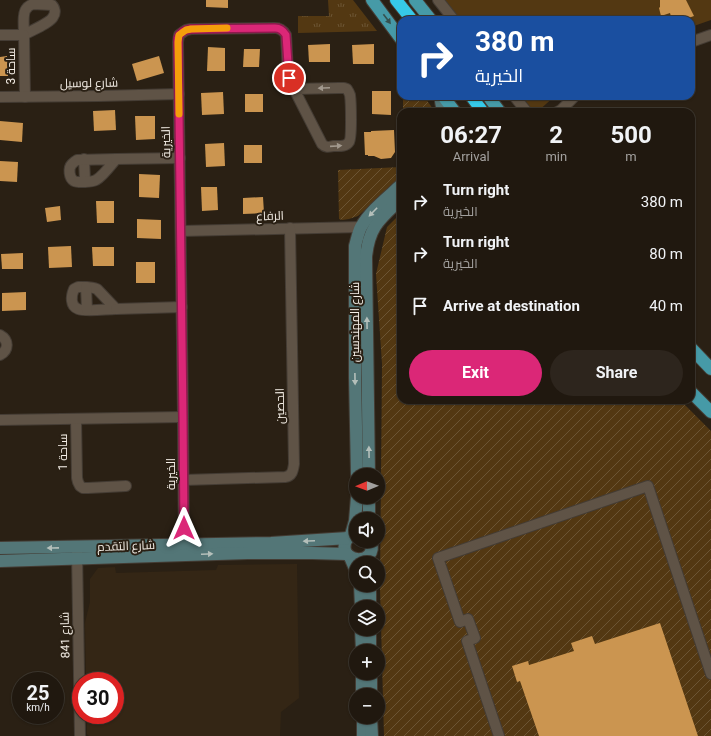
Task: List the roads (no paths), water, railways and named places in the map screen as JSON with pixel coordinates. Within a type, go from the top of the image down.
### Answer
[{"type":"highway","points":[[396,0],[409,16]]},
{"type":"highway","points":[[474,100],[481,108]]},
{"type":"main road","points":[[372,0],[397,34]]},
{"type":"main road","points":[[415,0],[428,16]]},
{"type":"main road","points":[[695,352],[711,368]]},
{"type":"main road","points":[[695,396],[711,412]]},
{"type":"street","points":[[438,0],[451,16]]},
{"type":"street","name":"الخيرية","points":[[184,550],[178,38],[181,32],[191,29],[280,28],[286,35],[290,83],[324,146],[347,145],[351,135],[350,96],[348,89],[294,89]]},
{"type":"street","name":"ساحة 3","points":[[0,35],[24,35],[25,97]]},
{"type":"street","points":[[695,41],[711,35]]},
{"type":"street","name":"شارع لوسيل","points":[[0,97],[178,94]]},
{"type":"street","points":[[517,100],[524,108]]},
{"type":"street","points":[[562,108],[571,100]]},
{"type":"street","points":[[116,159],[97,179],[77,182],[71,177],[70,167],[77,160],[84,159],[180,158]]},
{"type":"street","points":[[84,159],[85,181]]},
{"type":"street","name":"شارع المهندسين","points":[[356,468],[355,246],[361,227],[368,216],[397,189]]},
{"type":"street","name":"شارع المهندسين","points":[[369,468],[367,247],[369,237],[373,229],[397,203]]},
{"type":"street","name":"الرفاع","points":[[181,232],[361,227]]},
{"type":"street","name":"الحصين","points":[[184,480],[284,478],[289,476],[293,470],[290,228]]},
{"type":"street","points":[[116,308],[97,289],[92,287],[78,287],[74,289],[72,293],[73,305],[79,309],[182,308]]},
{"type":"street","points":[[86,287],[87,310]]},
{"type":"street","points":[[0,335],[6,340],[7,344],[3,353],[0,355]]},
{"type":"street","points":[[0,420],[183,417]]},
{"type":"street","name":"ساحة 1","points":[[76,419],[76,473],[80,486],[83,488],[126,486]]},
{"type":"street","points":[[499,736],[467,641],[475,638],[468,619],[460,622],[438,558],[648,486],[711,674]]},
{"type":"street","name":"شارع التقدم","points":[[0,561],[77,553],[184,550],[349,535]]},
{"type":"street","points":[[349,539],[345,546],[349,556]]},
{"type":"street","name":"شارع التقدم","points":[[0,548],[77,553]]},
{"type":"street","name":"شارع التقدم","points":[[184,550],[349,556]]},
{"type":"street","name":"شارع 841","points":[[77,553],[80,736]]},
{"type":"street","points":[[363,724],[363,736]]},
{"type":"street","points":[[371,724],[372,736]]}]
